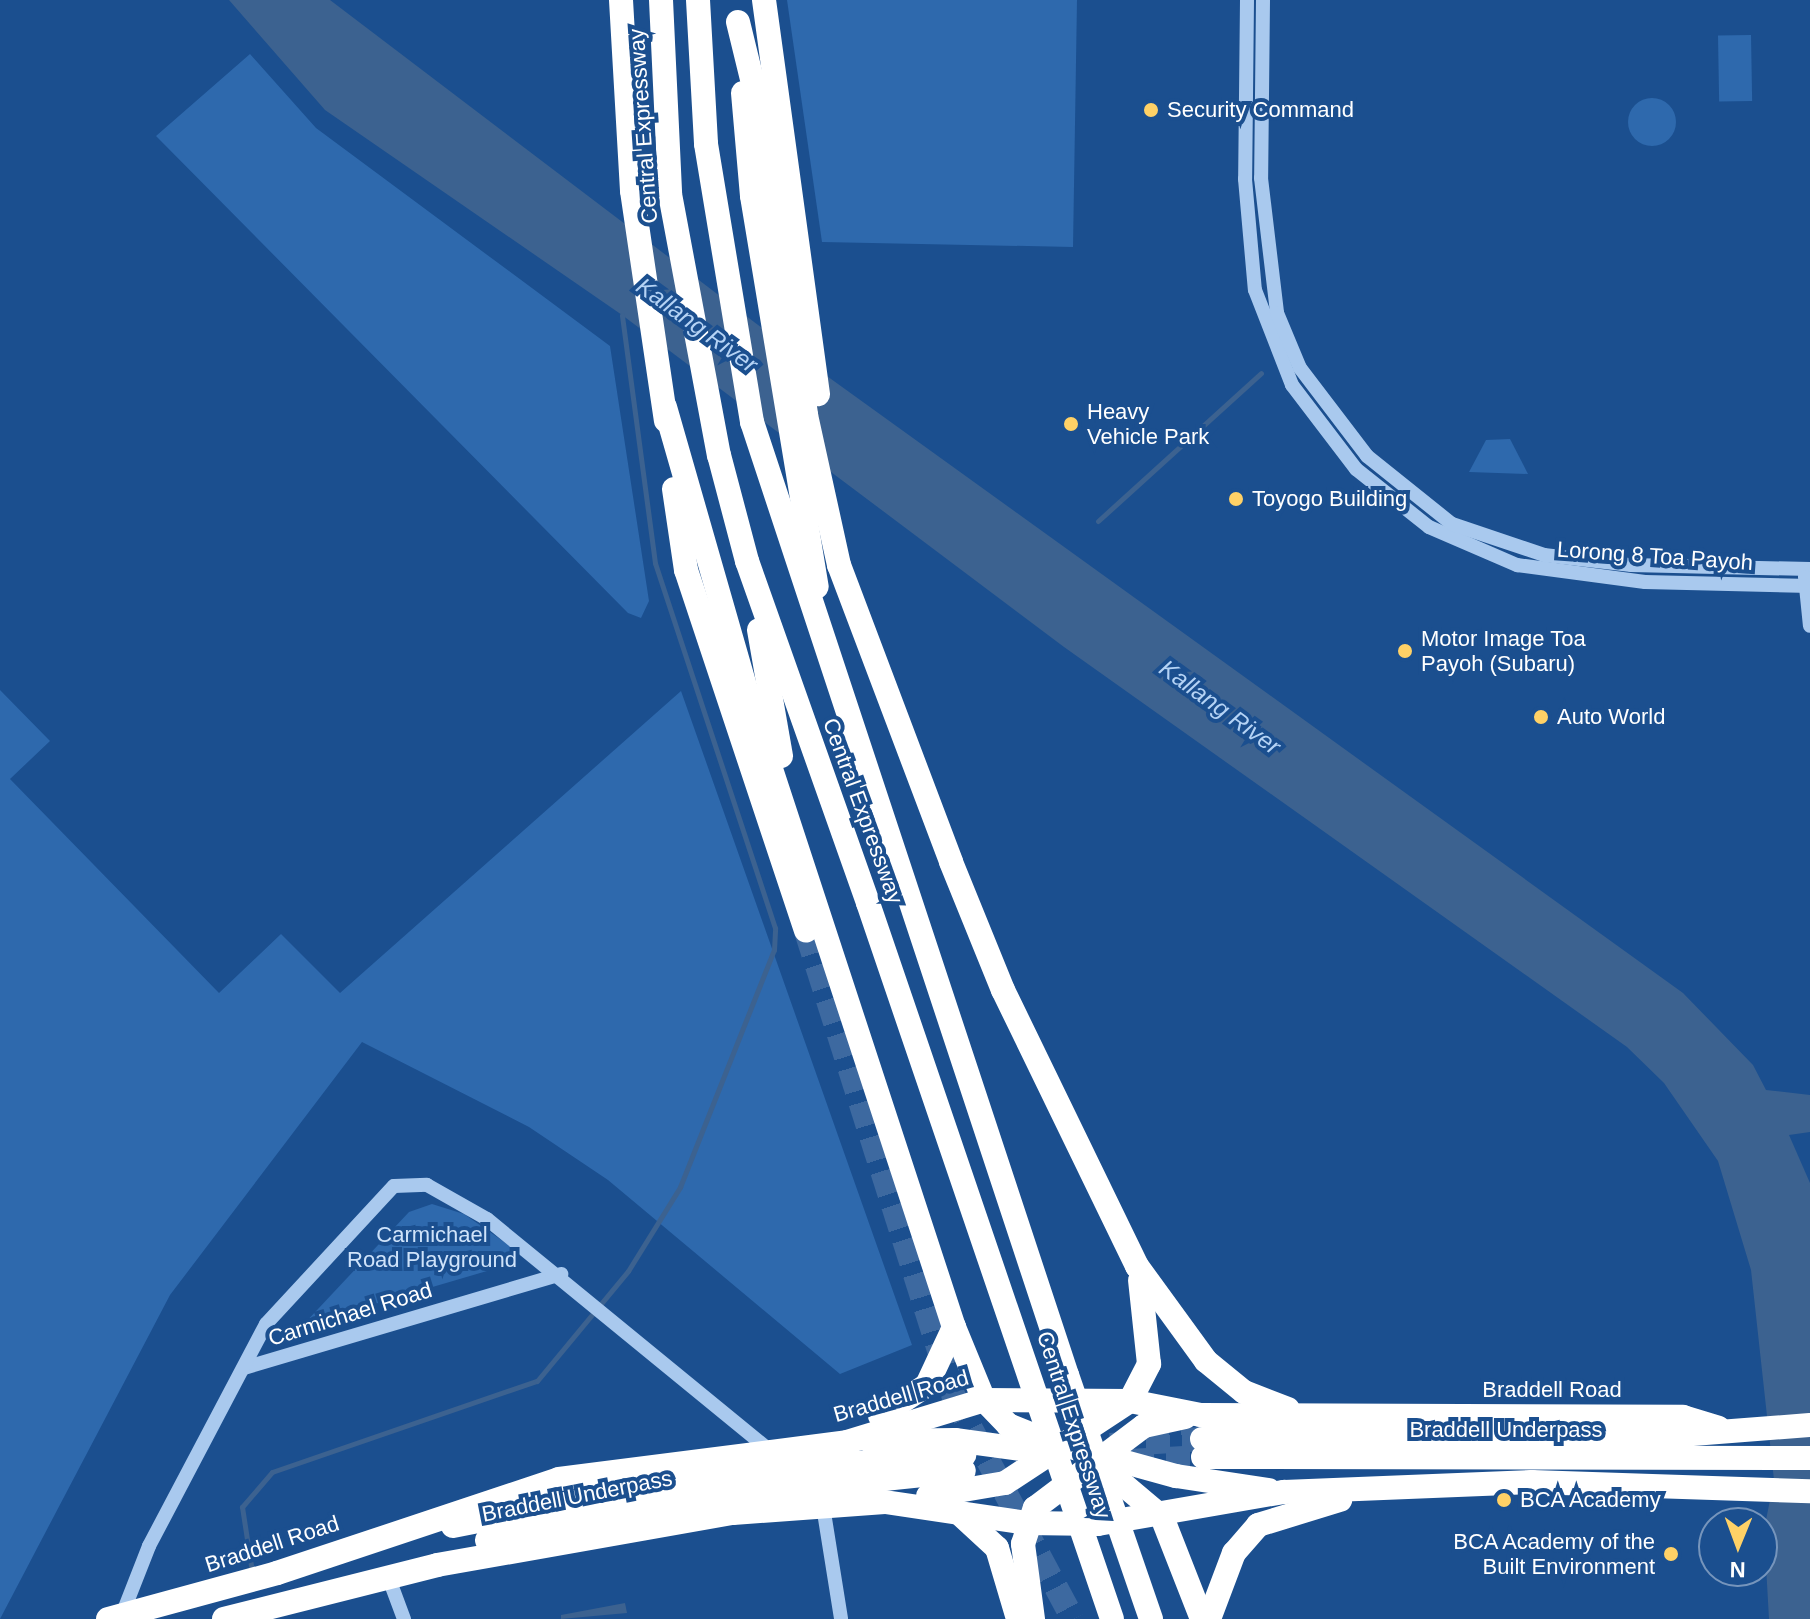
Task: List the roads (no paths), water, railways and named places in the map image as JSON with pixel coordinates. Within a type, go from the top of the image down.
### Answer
[{"type":"highway","points":[[621,0],[632,191],[686,570],[806,931]]},
{"type":"highway","name":"Central Expressway","points":[[661,0],[670,194],[719,455],[747,561],[868,903],[1112,1619]]},
{"type":"highway","name":"Central Expressway","points":[[698,0],[714,208],[734,338],[775,504],[1151,1619]]},
{"type":"highway","points":[[764,0],[773,195],[798,487],[835,675]]},
{"type":"highway","points":[[738,11],[835,517],[860,612],[1003,990],[1137,1266],[1223,1376],[1269,1403],[1339,1416]]},
{"type":"highway","points":[[665,407],[753,714],[792,817],[954,1327],[984,1400],[1008,1425],[1062,1451],[1093,1461],[1219,1485],[1284,1492]]},
{"type":"highway","points":[[747,561],[792,817]]},
{"type":"highway","points":[[885,1502],[1005,1483],[1062,1451],[1130,1401],[1149,1364],[1137,1266]]},
{"type":"highway","points":[[807,1445],[918,1394],[943,1362],[954,1327]]},
{"type":"highway","name":"Braddell Road","points":[[224,1619],[262,1594],[559,1479],[768,1449],[847,1442],[984,1400],[1130,1401],[1202,1437],[1339,1416],[1683,1417],[1718,1428]]},
{"type":"highway","points":[[1718,1428],[1810,1425]]},
{"type":"highway","points":[[1033,1619],[1027,1523],[1038,1503],[1144,1426],[1202,1437]]},
{"type":"highway","name":"Braddell Underpass","points":[[1202,1437],[1680,1435],[1718,1428]]},
{"type":"highway","name":"Braddell Underpass","points":[[1202,1437],[1810,1458]]},
{"type":"highway","points":[[847,1442],[995,1443],[1062,1451]]},
{"type":"highway","points":[[995,1443],[1006,1458],[1005,1483]]},
{"type":"highway","points":[[1093,1461],[1162,1517],[1202,1619]]},
{"type":"highway","name":"Braddell Underpass","points":[[208,1619],[262,1594],[563,1499],[727,1472],[964,1463]]},
{"type":"highway","name":"Braddell Road","points":[[115,1617],[388,1576],[606,1533],[823,1506],[885,1502],[939,1505],[1027,1523],[1162,1517],[1284,1492],[1532,1482],[1810,1491]]},
{"type":"highway","points":[[1209,1619],[1234,1553],[1258,1525],[1385,1488]]},
{"type":"highway","points":[[939,1505],[992,1540],[1018,1619]]},
{"type":"street","name":"Lorong 8 Toa Payoh","points":[[1247,0],[1245,179],[1255,290],[1292,385],[1356,469],[1429,527],[1517,565],[1645,582],[1808,586]]},
{"type":"street","name":"Lorong 8 Toa Payoh","points":[[1263,0],[1261,178],[1277,313],[1300,368],[1367,456],[1452,524],[1544,555],[1631,565],[1807,569],[1810,636]]},
{"type":"street","name":"Carmichael Road","points":[[115,1617],[266,1324],[394,1186],[441,1190],[561,1274],[768,1449]]},
{"type":"street","name":"Carmichael Road","points":[[244,1368],[561,1274]]},
{"type":"street","points":[[823,1506],[841,1619]]},
{"type":"street","points":[[388,1576],[404,1619]]},
{"type":"water","name":"Kallang River","points":[[229,0],[330,0],[795,353],[1683,993],[1753,1065],[1766,1090],[1810,1095],[1810,1132],[1789,1135],[1810,1183],[1810,1619],[1769,1619],[1767,1587],[1778,1587],[1778,1507],[1769,1507],[1774,1480],[1751,1270],[1718,1161],[1664,1083],[1627,1047],[1064,647],[622,315],[325,110]]},
{"type":"water","points":[[625,1603],[627,1613],[561,1619],[561,1615]]},
{"type":"waterway","points":[[252,1572],[242,1507],[272,1472],[537,1381],[628,1271],[680,1187],[774,950],[775,928],[655,563],[622,315]]},
{"type":"waterway","points":[[1098,521],[1261,373]]},
{"type":"tunnel","points":[[806,931],[954,1397],[1073,1619]]},
{"type":"tunnel","points":[[1110,1445],[1202,1439]]},
{"type":"tunnel","points":[[1130,1461],[1203,1457]]},
{"type":"place","name":"Security Command","points":[[1151,110]]},
{"type":"place","name":"Heavy Vehicle Park","points":[[1071,424]]},
{"type":"place","name":"Toyogo Building","points":[[1236,499]]},
{"type":"place","name":"Motor Image Toa Payoh (Subaru)","points":[[1405,651]]},
{"type":"place","name":"Auto World","points":[[1541,717]]},
{"type":"place","name":"BCA Academy","points":[[1504,1500]]},
{"type":"place","name":"BCA Academy of the Built Environment","points":[[1671,1554]]},
{"type":"park label","name":"Carmichael Road Playground","points":[[432,1246]]}]
